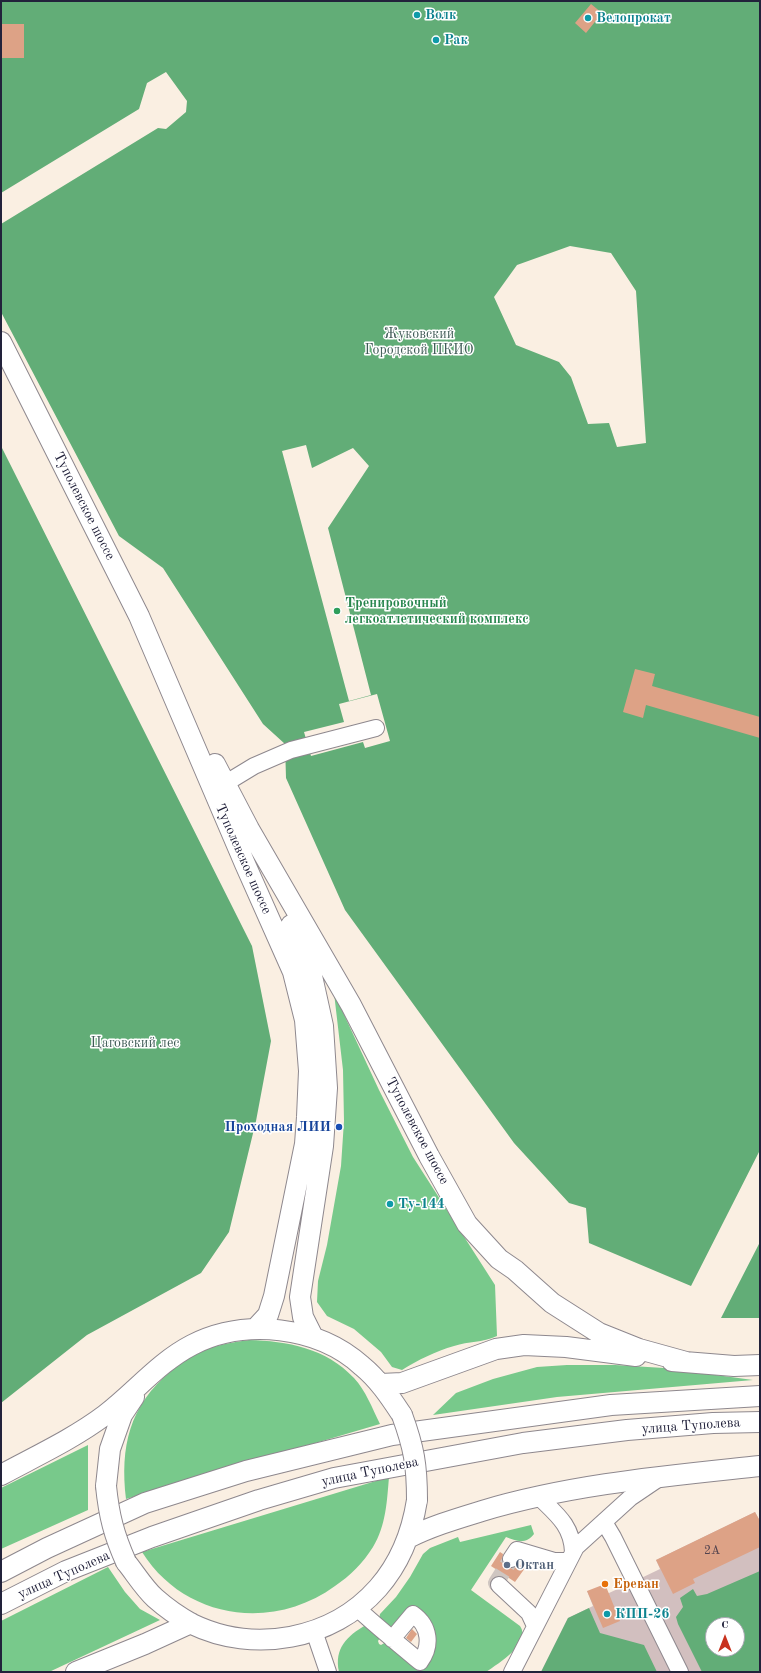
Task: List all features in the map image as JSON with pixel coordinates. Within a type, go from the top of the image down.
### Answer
[{"type":"main road","name":"Туполевское шоссе","points":[[1,342],[139,616],[293,972],[305,1020],[309,1072],[305,1144],[274,1296],[268,1315],[254,1329]]},
{"type":"main road","name":"Туполевское шоссе","points":[[163,671],[226,783],[249,830],[310,967],[323,1026],[327,1088],[323,1146],[300,1297],[303,1317],[313,1337]]},
{"type":"main road","name":"Туполевское шоссе","points":[[249,830],[351,1005],[429,1156],[467,1224],[499,1259],[515,1270],[552,1303],[599,1333],[639,1349],[686,1362]]},
{"type":"main road","points":[[1,1475],[71,1437],[105,1415],[166,1362],[193,1345],[223,1334],[254,1329],[283,1331],[313,1337],[344,1353],[362,1365],[381,1384],[402,1415],[412,1443],[417,1471],[417,1500],[412,1526],[408,1538],[395,1564],[378,1588],[357,1608],[336,1621],[314,1631],[290,1637],[258,1640],[214,1633],[191,1623],[154,1597],[126,1562],[115,1538],[108,1512],[106,1486],[110,1449],[122,1415],[142,1384]]},
{"type":"main road","points":[[381,1384],[402,1383],[496,1349],[524,1345],[566,1347],[686,1362],[734,1366],[760,1365]]},
{"type":"main road","name":"улица Туполева","points":[[1,1572],[47,1548],[145,1503],[246,1471],[392,1436],[611,1406],[760,1396]]},
{"type":"main road","name":"улица Туполева","points":[[1,1604],[66,1571],[152,1537],[259,1500],[334,1478],[523,1443],[627,1430],[760,1422]]},
{"type":"main road","points":[[408,1538],[445,1522],[515,1501],[538,1496],[661,1477],[760,1466]]},
{"type":"main road","points":[[76,1672],[145,1644],[191,1623]]},
{"type":"street","points":[[226,783],[254,766],[291,750],[376,728]]},
{"type":"street","points":[[512,1672],[576,1547],[630,1498],[661,1477]]},
{"type":"street","points":[[538,1496],[567,1527],[571,1536],[571,1556]]},
{"type":"street","points":[[604,1522],[613,1537],[680,1672]]},
{"type":"street","points":[[511,1559],[517,1550],[554,1561],[571,1556]]},
{"type":"street","points":[[499,1585],[529,1612],[535,1626]]},
{"type":"street","points":[[357,1608],[392,1639]]},
{"type":"street","points":[[314,1631],[328,1672]]},
{"type":"street","points":[[500,1672],[510,1664],[527,1645]]},
{"type":"shaded area","points":[[755,1512],[760,1521],[760,1672],[541,1672],[568,1618],[593,1606],[587,1591],[609,1593],[660,1569],[656,1560]]},
{"type":"green space","name":"Жуковский Городской ПКИО","points":[[1,1],[760,1],[760,1150],[691,1286],[589,1243],[586,1208],[569,1203],[514,1143],[345,910],[286,778],[285,744],[263,724],[163,568],[119,536],[1,312],[1,224],[158,128],[166,129],[186,112],[187,101],[166,72],[147,83],[139,109],[1,193]],"holes":[[[570,246],[611,253],[636,291],[646,443],[617,447],[609,423],[588,424],[571,377],[559,362],[516,345],[494,297],[517,265]],[[306,445],[312,468],[353,448],[369,466],[328,528],[371,695],[349,701],[282,451]],[[377,694],[390,741],[365,748],[363,742],[311,756],[304,732],[344,722],[339,704]]]},
{"type":"green space","name":"Цаговский лес","points":[[1,446],[252,946],[271,1041],[256,1121],[229,1232],[201,1273],[87,1335],[1,1403]]},
{"type":"green space","points":[[334,993],[379,1090],[413,1157],[495,1285],[497,1336],[486,1340],[460,1344],[441,1350],[402,1370],[392,1367],[381,1352],[354,1329],[327,1316],[317,1302],[318,1281],[327,1245],[341,1166],[344,1121],[343,1070]]},
{"type":"green space","points":[[760,1242],[760,1318],[721,1318]]},
{"type":"green space","points":[[249,1340],[278,1342],[305,1348],[331,1360],[343,1368],[362,1388],[380,1424],[126,1499],[124,1480],[125,1462],[130,1429],[145,1398],[171,1371],[193,1355],[219,1345]]},
{"type":"green space","points":[[567,1365],[615,1365],[664,1368],[753,1380],[557,1397],[433,1415],[456,1393],[493,1379],[537,1367]]},
{"type":"green space","points":[[88,1445],[88,1510],[1,1549],[1,1488]]},
{"type":"green space","points":[[389,1477],[385,1513],[381,1531],[373,1547],[361,1564],[335,1586],[310,1600],[284,1610],[257,1613],[231,1611],[205,1604],[181,1592],[160,1575],[142,1552]]},
{"type":"green space","points":[[531,1525],[534,1534],[528,1540],[517,1541],[506,1537],[471,1590],[520,1626],[523,1632],[522,1639],[518,1646],[506,1658],[486,1672],[339,1672],[338,1656],[340,1649],[348,1638],[366,1625],[381,1636],[378,1641],[379,1644],[381,1645],[386,1642],[420,1671],[431,1659],[432,1629],[429,1618],[420,1610],[393,1631],[379,1619],[380,1614],[396,1597],[410,1577],[423,1554],[430,1548],[458,1537],[460,1542]]},
{"type":"green space","points":[[108,1567],[125,1592],[140,1609],[160,1620],[49,1672],[1,1672],[1,1621]]},
{"type":"green space","points":[[760,1571],[760,1672],[702,1672],[676,1617],[683,1607],[680,1598],[693,1589],[697,1596],[707,1594]]},
{"type":"green space","points":[[589,1608],[600,1633],[644,1645],[657,1672],[541,1672],[568,1618]]},
{"type":"building","name":"Велопрокат","points":[[591,4],[602,13],[586,33],[575,23]]},
{"type":"building","points":[[1,24],[24,24],[24,58],[1,58]]},
{"type":"building","points":[[635,669],[655,674],[652,686],[760,717],[760,738],[646,705],[643,718],[623,712]]},
{"type":"building","points":[[755,1512],[760,1521],[760,1547],[693,1579],[695,1583],[673,1594],[656,1560]]},
{"type":"building","points":[[500,1552],[503,1554],[502,1563],[506,1567],[515,1568],[519,1564],[525,1568],[515,1582],[491,1566]]},
{"type":"building","name":"КПП-26","points":[[605,1584],[620,1621],[603,1628],[587,1591]]},
{"type":"building","points":[[412,1629],[417,1634],[411,1642],[406,1638]]},
{"type":"tunnel","points":[[499,1585],[496,1583],[511,1559]]},
{"type":"place","name":"Волк","points":[[417,15]]},
{"type":"place","name":"Велопрокат","points":[[588,18]]},
{"type":"place","name":"Рак","points":[[436,40]]},
{"type":"place","name":"Тренировочный легкоатлетический комплекс","points":[[337,611]]},
{"type":"place","name":"Проходная ЛИИ","points":[[339,1127]]},
{"type":"place","name":"Ty-144","points":[[390,1204]]},
{"type":"place","name":"Октан","points":[[507,1565]]},
{"type":"place","name":"Ереван","points":[[605,1584]]},
{"type":"place","name":"КПП-26","points":[[607,1614]]}]
